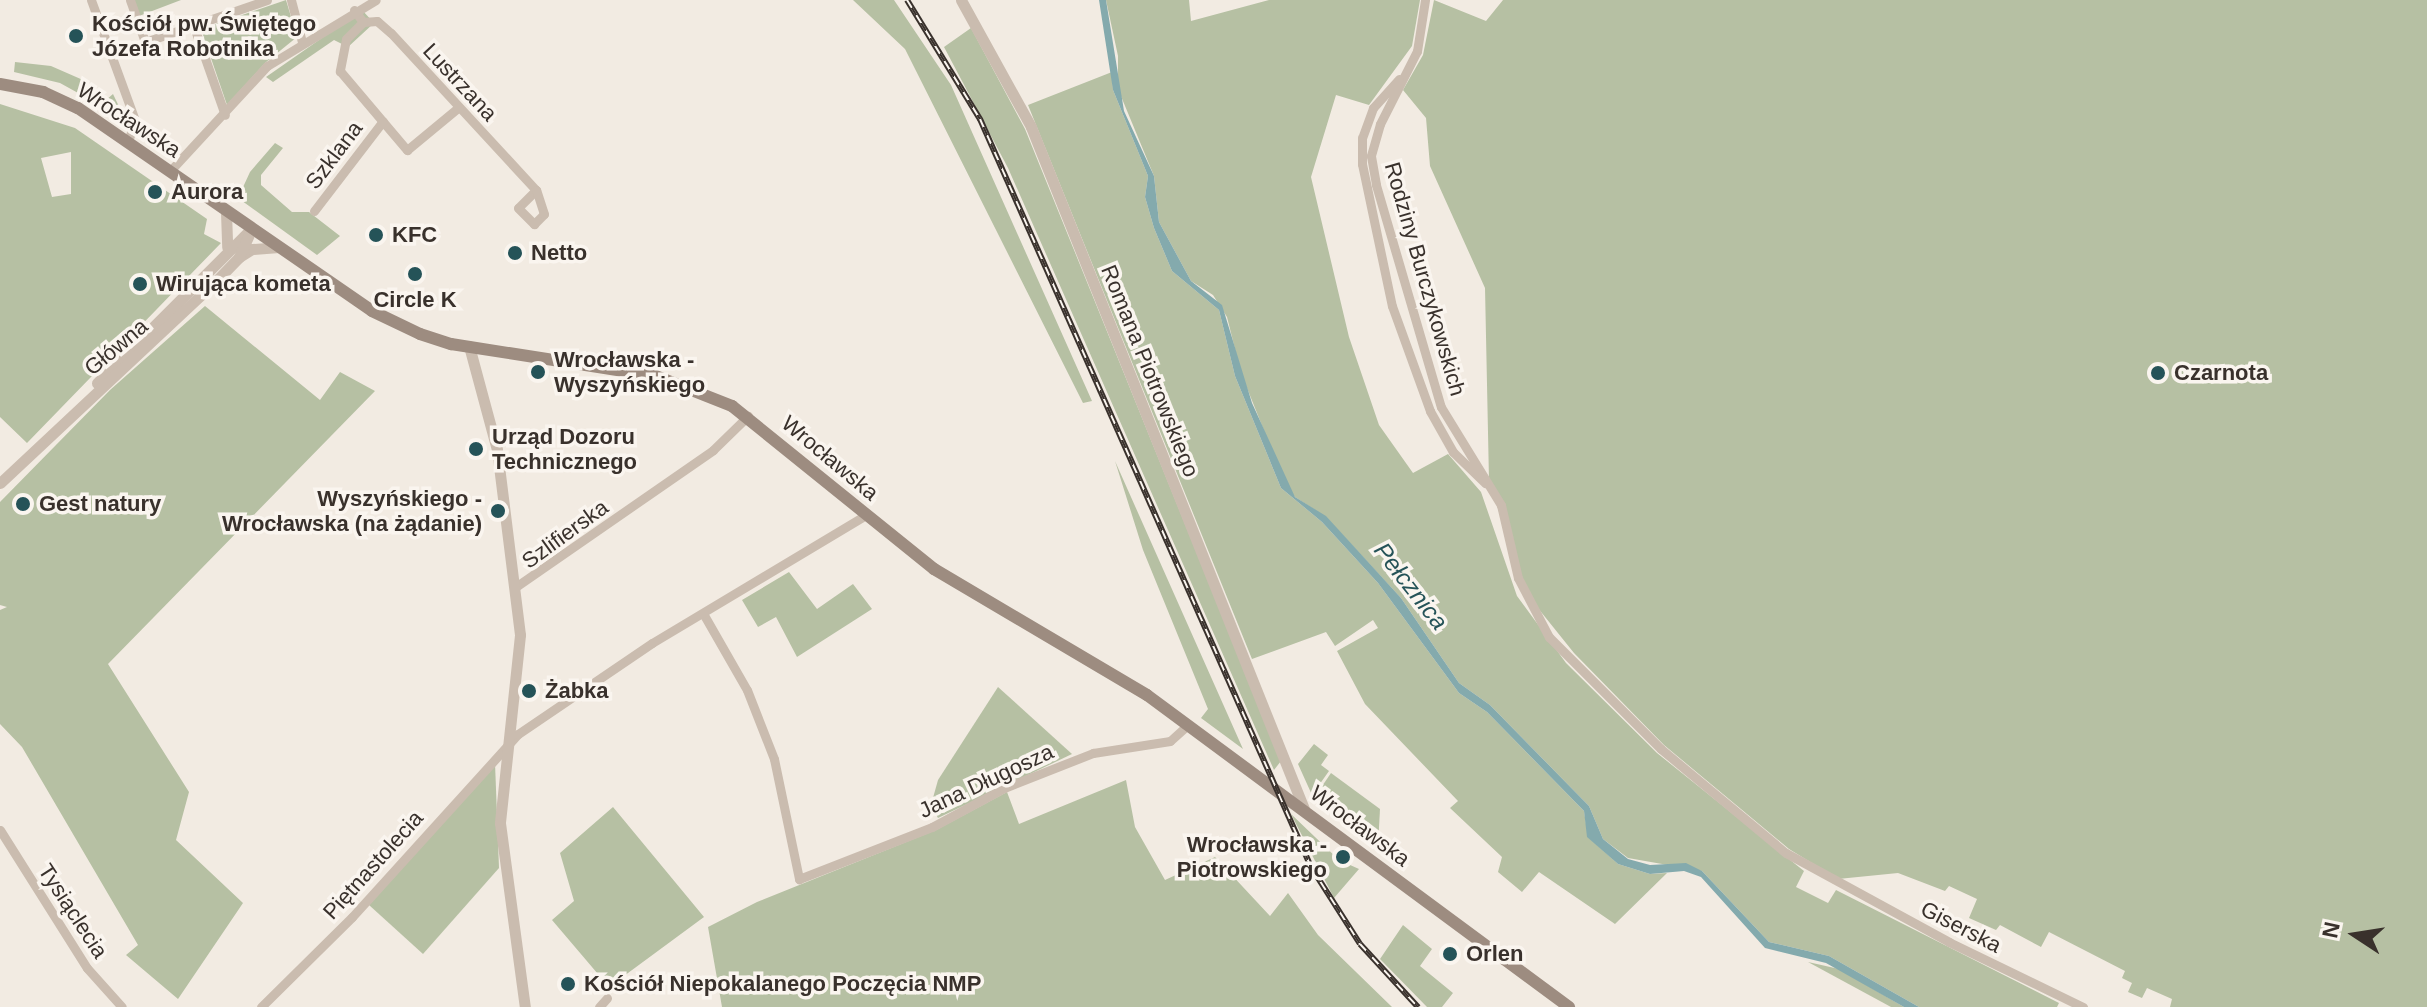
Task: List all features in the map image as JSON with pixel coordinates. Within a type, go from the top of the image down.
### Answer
[{"type":"main road","name":"Wrocławska","points":[[0,84],[65,101],[386,318],[436,340],[656,376],[704,392],[748,416],[946,577],[1110,671],[1304,809],[1569,1007]]},
{"type":"street","points":[[91,0],[135,120],[128,141]]},
{"type":"street","points":[[130,0],[145,42],[267,0]]},
{"type":"street","points":[[291,0],[302,42]]},
{"type":"street","points":[[170,171],[267,66],[354,10],[376,0]]},
{"type":"street","name":"Romana Piotrowskiego","points":[[961,0],[1031,127],[1289,763],[1304,809]]},
{"type":"street","name":"Rodziny Burczykowskich","points":[[1425,0],[1425,26],[1371,156],[1376,185],[1441,407],[1492,490],[1506,520],[1518,578],[1568,659],[1672,759],[1786,853],[1825,876]]},
{"type":"street","name":"Lustrzana","points":[[354,10],[363,22],[377,21],[536,190]]},
{"type":"street","name":"Szklana","points":[[363,22],[346,39],[340,71],[407,150],[459,107]]},
{"type":"street","points":[[194,27],[225,115]]},
{"type":"street","name":"Rodziny Burczykowskich","points":[[1406,71],[1373,108],[1362,138],[1362,164],[1392,306],[1430,411],[1453,452],[1492,490]]},
{"type":"street","name":"Szklana","points":[[314,211],[383,121]]},
{"type":"street","points":[[226,212],[227,247]]},
{"type":"street","name":"Główna","points":[[0,483],[86,398],[227,247],[252,228]]},
{"type":"street","name":"Główna","points":[[86,398],[153,343],[239,257],[252,228]]},
{"type":"street","points":[[239,257],[252,249],[279,247]]},
{"type":"street","points":[[469,346],[497,450],[520,635],[500,823],[525,1007]]},
{"type":"street","name":"Szlifierska","points":[[514,588],[713,450],[748,416]]},
{"type":"street","name":"Piętnastolecia","points":[[261,1007],[352,917],[508,742],[652,643],[704,615],[866,515]]},
{"type":"street","name":"Jana Długosza","points":[[704,615],[747,690],[774,759],[799,879],[932,827],[1004,788],[1093,753],[1170,741],[1188,725]]},
{"type":"street","points":[[1282,793],[1290,776],[1289,763]]},
{"type":"street","name":"Tysiąclecia","points":[[0,830],[87,968],[122,1007]]},
{"type":"street","name":"Giserska","points":[[1825,876],[2083,1007]]},
{"type":"street","points":[[599,1007],[607,998]]},
{"type":"green space","points":[[133,0],[181,0],[139,16]]},
{"type":"green space","points":[[286,0],[297,37],[265,63],[227,105],[201,29]]},
{"type":"green space","points":[[853,0],[894,0],[951,85],[1092,401],[1083,403],[905,49]]},
{"type":"green space","points":[[1106,0],[1189,0],[1191,21],[1269,0],[1420,0],[1412,46],[1369,105],[1336,95],[1311,177],[1349,337],[1379,425],[1413,473],[1448,454],[1481,492],[1517,596],[1566,663],[1657,753],[1804,871],[1796,887],[1828,903],[1836,890],[2059,1003],[2057,1007],[1919,1007],[1829,956],[1769,942],[1702,871],[1628,858],[1603,839],[1589,806],[1490,705],[1459,683],[1401,598],[1326,517],[1295,497],[1285,483],[1241,373],[1227,317],[1213,295],[1191,281],[1159,222],[1154,176],[1118,89],[1118,56]]},
{"type":"green space","points":[[1434,0],[1486,21],[1503,0],[2427,0],[2427,1007],[2170,1007],[2172,999],[2147,988],[2142,998],[2128,992],[2132,983],[2122,978],[2125,971],[2049,932],[2041,947],[2000,925],[1996,930],[1969,918],[1977,899],[1949,886],[1945,891],[1898,873],[1838,879],[1789,849],[1664,745],[1574,653],[1525,592],[1489,481],[1485,288],[1430,166],[1426,118],[1403,90],[1423,55]]},
{"type":"green space","points":[[362,10],[374,23],[348,47],[334,40],[273,82],[266,77]]},
{"type":"green space","points":[[971,28],[1025,129],[1281,761],[1274,770],[1008,168],[944,47]]},
{"type":"green space","points":[[15,62],[51,66],[83,80],[106,100],[113,94],[125,119],[60,83],[14,72]]},
{"type":"green space","points":[[1112,72],[1113,90],[1148,176],[1145,197],[1154,228],[1172,271],[1219,310],[1235,376],[1281,488],[1322,522],[1378,583],[1459,693],[1487,712],[1584,811],[1588,837],[1618,864],[1650,874],[1667,873],[1615,924],[1539,872],[1522,892],[1498,872],[1502,857],[1450,808],[1458,801],[1365,704],[1337,651],[1378,628],[1373,620],[1335,646],[1326,632],[1252,659],[1028,105]]},
{"type":"green space","points":[[0,104],[75,128],[207,219],[204,234],[221,243],[27,443],[0,417]],"holes":[[[71,152],[71,194],[52,197],[41,158]]]},
{"type":"green space","points":[[275,143],[283,148],[261,175],[261,185],[292,212],[309,212],[340,236],[317,255],[238,198],[250,172]]},
{"type":"green space","points":[[205,306],[320,400],[340,372],[375,391],[108,664],[189,792],[176,840],[243,903],[178,999],[126,955],[138,945],[22,747],[0,724],[0,610],[7,607],[0,605],[0,502],[110,390]]},
{"type":"green space","points":[[1115,461],[1243,749],[1201,718],[1208,709],[1143,550]]},
{"type":"green space","points":[[789,572],[817,609],[853,584],[872,609],[797,657],[776,617],[758,627],[742,600]]},
{"type":"green space","points":[[998,687],[1072,754],[938,818],[931,805],[938,780]]},
{"type":"green space","points":[[1314,744],[1328,755],[1321,765],[1329,771],[1312,795],[1298,764]]},
{"type":"green space","points":[[495,763],[499,868],[423,954],[369,905]]},
{"type":"green space","points":[[1331,773],[1380,809],[1378,846],[1317,805],[1314,798]]},
{"type":"green space","points":[[1126,780],[1135,827],[1165,880],[1215,857],[1270,916],[1288,893],[1318,935],[1392,1007],[722,1007],[708,927],[757,902],[936,830],[1007,792],[1019,824]]},
{"type":"green space","points":[[613,807],[704,917],[609,987],[552,920],[574,901],[560,853]]},
{"type":"green space","points":[[1291,814],[1339,860],[1359,869],[1334,898]]},
{"type":"green space","points":[[1403,925],[1432,949],[1420,966],[1453,993],[1442,1007],[1427,1007],[1380,959]]},
{"type":"green space","points":[[1808,962],[1839,969],[1904,1007],[1891,1007]]},
{"type":"water","points":[[1099,0],[1106,0],[1124,111],[1154,176],[1159,222],[1191,281],[1222,305],[1252,403],[1295,497],[1326,516],[1401,598],[1459,683],[1490,705],[1589,806],[1603,839],[1628,859],[1650,865],[1686,863],[1702,871],[1769,942],[1829,956],[1919,1007],[1904,1007],[1826,963],[1765,948],[1701,877],[1684,871],[1650,874],[1618,864],[1587,837],[1584,811],[1487,712],[1459,693],[1378,583],[1322,522],[1281,488],[1235,376],[1219,310],[1172,271],[1154,228],[1145,197],[1148,176],[1113,90]]},
{"type":"railway","points":[[907,0],[980,119],[1311,867],[1360,944],[1418,1007]]},
{"type":"place","name":"Kościół pw. Świętego Józefa Robotnika","points":[[76,36]]},
{"type":"place","name":"Aurora","points":[[155,192]]},
{"type":"place","name":"KFC","points":[[376,235]]},
{"type":"place","name":"Netto","points":[[515,253]]},
{"type":"place","name":"Circle K","points":[[415,274]]},
{"type":"place","name":"Wirująca kometa","points":[[140,284]]},
{"type":"place","name":"Wrocławska - Wyszyńskiego","points":[[538,372]]},
{"type":"place","name":"Czarnota","points":[[2158,373]]},
{"type":"place","name":"Urząd Dozoru Technicznego","points":[[476,449]]},
{"type":"place","name":"Gest natury","points":[[23,504]]},
{"type":"place","name":"Wyszyńskiego - Wrocławska (na żądanie)","points":[[498,511]]},
{"type":"place","name":"Żabka","points":[[529,691]]},
{"type":"place","name":"Wrocławska - Piotrowskiego","points":[[1343,857]]},
{"type":"place","name":"Orlen","points":[[1450,954]]},
{"type":"place","name":"Kościół Niepokalanego Poczęcia NMP","points":[[568,984]]},
{"type":"water label","name":"Pełcznica","points":[[1411,586]]}]
